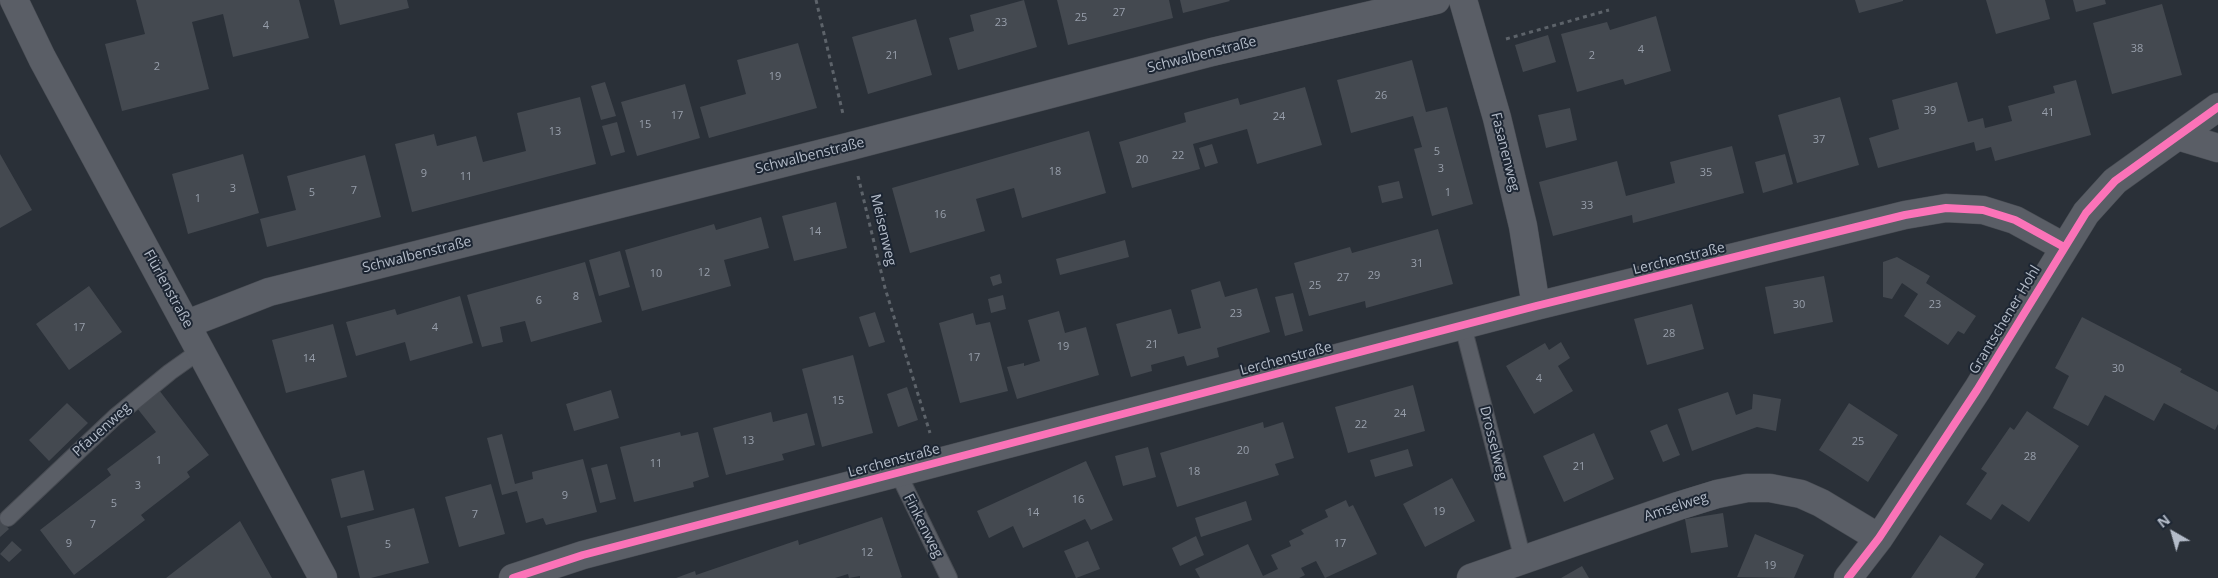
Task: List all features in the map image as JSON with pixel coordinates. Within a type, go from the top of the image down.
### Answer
[{"type":"street","name":"Flürlenstraße","points":[[14,0],[42,58],[188,324],[323,578]]},
{"type":"street","name":"Schwalbenstraße","points":[[188,324],[269,292],[851,146],[1212,52],[1436,0]]},
{"type":"street","name":"Fasanenweg","points":[[1463,0],[1497,118],[1523,226],[1536,306]]},
{"type":"street","name":"Grantschener Hohl","points":[[1848,578],[1879,538],[1977,390],[2086,213],[2115,181],[2218,108]]},
{"type":"street","points":[[2178,136],[2218,148]]},
{"type":"street","name":"Lerchenstraße","points":[[513,578],[583,555],[1536,306],[1905,215],[1946,208],[1983,210],[2015,220],[2064,247]]},
{"type":"street","name":"Amselweg","points":[[1471,578],[1686,504],[1718,494],[1747,488],[1770,488],[1801,494],[1821,503],[1879,538]]},
{"type":"lane","name":"Drosselweg","points":[[1463,326],[1523,560]]},
{"type":"lane","name":"Pfauenweg","points":[[8,518],[115,417],[170,372],[201,350]]},
{"type":"lane","name":"Finkenweg","points":[[898,473],[949,578]]},
{"type":"path","points":[[1477,48],[1609,10]]},
{"type":"building","points":[[136,0],[299,0],[309,38],[233,57],[223,14],[192,22],[209,89],[122,111],[105,44],[145,34]]},
{"type":"building","points":[[334,0],[407,0],[409,8],[340,25]]},
{"type":"building","points":[[1024,0],[1037,47],[958,70],[949,38],[974,31],[970,15]]},
{"type":"building","points":[[1057,0],[1169,0],[1173,18],[1068,45]]},
{"type":"building","points":[[1180,0],[1229,0],[1230,1],[1183,13]]},
{"type":"building","points":[[1855,0],[1903,0],[1903,1],[1859,13]]},
{"type":"building","points":[[1986,0],[2045,0],[2050,19],[1996,34]]},
{"type":"building","points":[[2073,0],[2105,0],[2106,4],[2076,12]]},
{"type":"building","points":[[2162,4],[2182,75],[2112,94],[2093,23]]},
{"type":"building","points":[[1656,16],[1671,71],[1625,85],[1623,79],[1577,92],[1561,34],[1607,22],[1610,30]]},
{"type":"building","points":[[916,19],[932,75],[868,94],[852,37]]},
{"type":"building","points":[[1548,35],[1556,62],[1523,72],[1515,45]]},
{"type":"building","points":[[798,43],[817,108],[709,138],[700,107],[746,94],[737,60]]},
{"type":"building","points":[[1412,60],[1426,112],[1447,107],[1473,204],[1432,216],[1414,149],[1422,147],[1413,116],[1351,133],[1337,80]]},
{"type":"building","points":[[2076,80],[2091,135],[1995,161],[1991,147],[1976,151],[1974,142],[1878,168],[1869,138],[1899,129],[1892,100],[1957,82],[1968,122],[1983,118],[1985,128],[2012,121],[2008,106],[2055,93],[2053,86]]},
{"type":"building","points":[[605,82],[616,116],[601,120],[591,86]]},
{"type":"building","points":[[685,84],[700,138],[637,156],[621,102]]},
{"type":"building","points":[[1305,87],[1322,145],[1257,164],[1247,129],[1193,144],[1200,169],[1132,188],[1119,142],[1186,122],[1184,113],[1238,98],[1240,105]]},
{"type":"building","points":[[580,97],[596,164],[412,212],[395,144],[434,134],[437,146],[476,136],[483,162],[526,151],[517,113]]},
{"type":"building","points":[[1840,97],[1859,165],[1797,183],[1778,115]]},
{"type":"building","points":[[1570,108],[1577,140],[1546,148],[1538,115]]},
{"type":"building","points":[[617,122],[625,152],[611,156],[602,126]]},
{"type":"building","points":[[1089,131],[1106,193],[1022,218],[1014,188],[976,199],[985,231],[910,253],[892,188]]},
{"type":"building","points":[[1212,144],[1218,163],[1205,167],[1199,148]]},
{"type":"building","points":[[1732,146],[1744,193],[1633,223],[1632,215],[1553,236],[1539,182],[1617,161],[1626,196],[1675,183],[1670,162]]},
{"type":"building","points":[[0,154],[32,210],[0,228]]},
{"type":"building","points":[[243,154],[259,213],[188,234],[172,174]]},
{"type":"building","points":[[1785,154],[1793,184],[1763,193],[1755,162]]},
{"type":"building","points":[[365,155],[381,217],[267,247],[260,219],[296,210],[287,176]]},
{"type":"building","points":[[1399,181],[1403,198],[1382,203],[1378,186]]},
{"type":"building","points":[[836,202],[847,248],[794,261],[782,216]]},
{"type":"building","points":[[761,217],[769,248],[724,260],[731,286],[642,311],[625,250],[714,224],[716,230]]},
{"type":"building","points":[[1438,229],[1453,284],[1366,308],[1365,301],[1309,316],[1294,263],[1350,247],[1352,253]]},
{"type":"building","points":[[1125,240],[1129,257],[1060,275],[1056,259]]},
{"type":"building","points":[[620,251],[630,287],[599,296],[589,260]]},
{"type":"building","points":[[1897,257],[1930,276],[1926,283],[1976,316],[1964,334],[1958,331],[1948,345],[1904,316],[1918,294],[1902,283],[1892,299],[1883,297],[1883,262]]},
{"type":"building","points":[[585,262],[602,322],[531,342],[525,321],[500,327],[503,342],[482,347],[467,295]]},
{"type":"building","points":[[1000,274],[1002,283],[993,286],[990,277]]},
{"type":"building","points":[[1824,276],[1833,322],[1774,334],[1765,287]]},
{"type":"building","points":[[1220,281],[1225,297],[1257,288],[1270,332],[1217,348],[1219,357],[1187,366],[1184,356],[1151,365],[1152,371],[1131,377],[1116,324],[1171,309],[1178,334],[1201,328],[1191,290]]},
{"type":"building","points":[[89,286],[122,332],[69,370],[36,324]]},
{"type":"building","points":[[1293,293],[1303,331],[1285,336],[1275,297]]},
{"type":"building","points":[[1003,295],[1006,309],[991,313],[988,299]]},
{"type":"building","points":[[460,296],[473,343],[410,361],[405,342],[356,356],[346,322],[395,309],[397,315]]},
{"type":"building","points":[[1692,304],[1704,349],[1647,365],[1634,319]]},
{"type":"building","points":[[1059,311],[1065,333],[1086,327],[1099,375],[1017,399],[1007,367],[1024,363],[1024,366],[1040,361],[1028,320]]},
{"type":"building","points":[[875,312],[885,342],[869,347],[859,317]]},
{"type":"building","points":[[973,313],[976,325],[990,322],[1008,391],[960,403],[939,323]]},
{"type":"building","points":[[2082,317],[2182,369],[2180,372],[2218,392],[2218,424],[2215,430],[2164,403],[2154,421],[2105,395],[2088,426],[2053,408],[2069,376],[2055,368]]},
{"type":"building","points":[[333,324],[347,377],[286,393],[272,340]]},
{"type":"building","points":[[1561,342],[1570,358],[1558,366],[1573,391],[1534,414],[1506,366],[1545,343],[1549,350]]},
{"type":"building","points":[[853,355],[873,433],[822,447],[802,369]]},
{"type":"building","points":[[1413,385],[1425,431],[1348,453],[1335,407]]},
{"type":"building","points":[[907,387],[918,420],[898,427],[887,394]]},
{"type":"building","points":[[159,390],[209,455],[187,472],[190,477],[141,515],[145,520],[74,575],[40,530],[111,475],[107,469],[156,432],[137,408]]},
{"type":"building","points":[[611,390],[619,418],[574,431],[566,404]]},
{"type":"building","points":[[1728,392],[1736,415],[1752,409],[1753,394],[1781,399],[1776,431],[1757,427],[1692,451],[1678,409]]},
{"type":"building","points":[[67,403],[88,423],[49,461],[29,440]]},
{"type":"building","points":[[1849,403],[1898,435],[1868,482],[1819,450]]},
{"type":"building","points":[[2027,411],[2079,446],[2029,522],[2002,504],[1991,520],[1966,504],[1987,473],[1981,469],[2010,427],[2014,430]]},
{"type":"building","points":[[771,412],[773,422],[807,413],[815,445],[782,454],[784,460],[726,475],[713,428]]},
{"type":"building","points":[[1263,422],[1264,428],[1283,422],[1294,458],[1275,464],[1279,475],[1177,507],[1160,453]]},
{"type":"building","points":[[1667,424],[1680,455],[1663,462],[1650,431]]},
{"type":"building","points":[[680,432],[681,436],[698,432],[709,477],[693,482],[694,487],[634,502],[620,447]]},
{"type":"building","points":[[1594,433],[1614,479],[1564,502],[1543,456]]},
{"type":"building","points":[[502,434],[515,484],[533,479],[532,472],[583,459],[597,512],[546,525],[543,518],[526,523],[517,491],[502,495],[487,438]]},
{"type":"building","points":[[1148,447],[1156,477],[1123,486],[1115,456]]},
{"type":"building","points":[[1408,449],[1413,466],[1375,477],[1370,460]]},
{"type":"building","points":[[1086,461],[1113,520],[1091,530],[1085,519],[1023,548],[1013,526],[989,538],[977,511]]},
{"type":"building","points":[[607,464],[616,499],[600,503],[591,468]]},
{"type":"building","points":[[364,470],[374,510],[341,518],[331,479]]},
{"type":"building","points":[[1452,478],[1475,521],[1425,547],[1403,504]]},
{"type":"building","points":[[491,484],[505,534],[459,547],[445,497]]},
{"type":"building","points":[[1346,500],[1349,507],[1353,505],[1377,554],[1325,578],[1316,561],[1301,568],[1305,575],[1299,578],[1200,578],[1195,569],[1248,544],[1263,576],[1278,569],[1271,555],[1291,546],[1289,541],[1304,534],[1301,530],[1328,517],[1325,510]]},
{"type":"building","points":[[1246,501],[1252,520],[1201,537],[1195,518]]},
{"type":"building","points":[[414,508],[429,563],[371,578],[360,578],[347,526]]},
{"type":"building","points":[[1723,513],[1728,547],[1691,553],[1685,519]]},
{"type":"building","points":[[882,517],[902,577],[900,578],[860,578],[860,576],[849,578],[848,574],[835,578],[676,578],[695,571],[696,575],[798,540],[799,545]]},
{"type":"building","points":[[0,519],[9,529],[0,537]]},
{"type":"building","points":[[240,521],[272,578],[166,578]]},
{"type":"building","points":[[1755,534],[1804,555],[1794,578],[1737,577]]},
{"type":"building","points":[[1940,535],[1984,564],[1975,578],[1911,578]]},
{"type":"building","points":[[1196,536],[1204,555],[1180,566],[1172,548]]},
{"type":"building","points":[[12,541],[22,550],[9,562],[0,554]]},
{"type":"building","points":[[1088,541],[1100,569],[1076,578],[1064,551]]},
{"type":"building","points":[[1582,566],[1589,578],[1561,578]]},
{"type":"cycle path","points":[[1848,578],[1879,538],[1977,390],[2086,213],[2115,181],[2218,107]]},
{"type":"cycle path","points":[[513,578],[583,555],[1536,306],[1905,215],[1946,208],[1983,210],[2015,220],[2064,247]]}]
